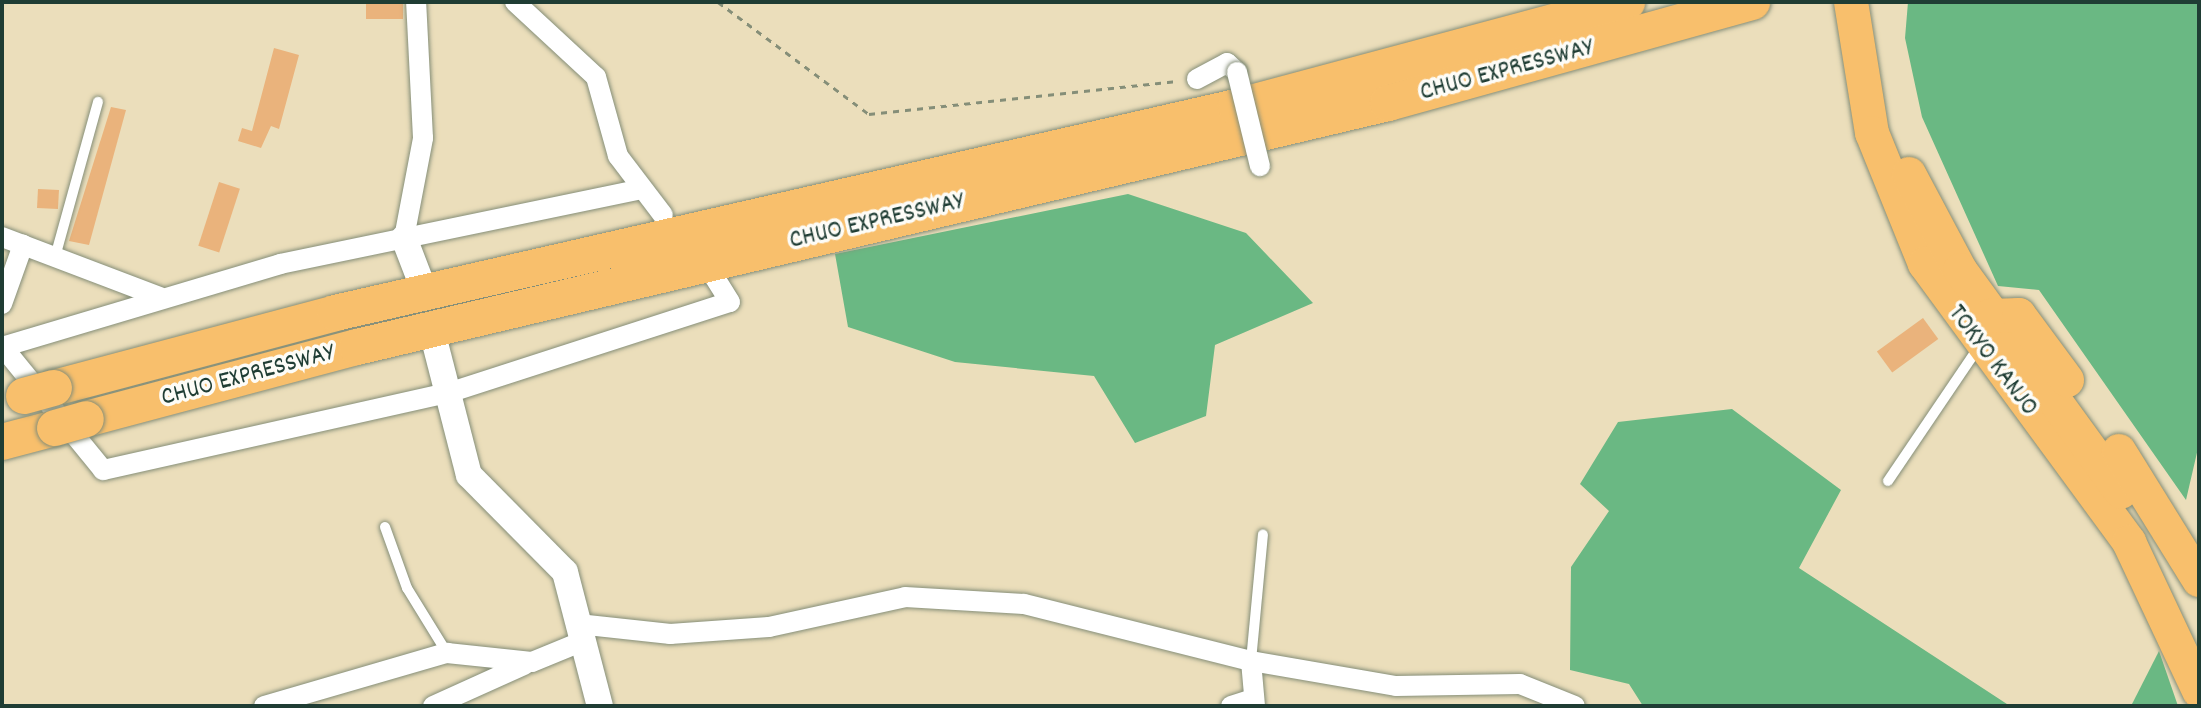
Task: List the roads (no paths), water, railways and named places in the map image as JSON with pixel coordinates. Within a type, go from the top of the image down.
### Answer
[{"type":"highway","name":"CHUO EXPRESSWAY","points":[[26,396],[335,313],[1236,107],[1627,2]]},
{"type":"highway","name":"CHUO EXPRESSWAY","points":[[2,442],[388,340],[1388,103],[1752,2]]},
{"type":"highway","name":"TOKYO KANJO","points":[[1851,2],[1866,110],[1890,187],[1935,283],[1992,334],[2146,528],[2199,629]]},
{"type":"highway","name":"TOKYO KANJO","points":[[1873,2],[1884,91],[1906,166],[1938,234],[1992,334],[2129,542],[2199,691]]},
{"type":"highway","points":[[1992,334],[2019,315],[2117,448],[2199,580]]},
{"type":"street","points":[[416,2],[423,138],[404,238],[419,277]]},
{"type":"street","points":[[515,2],[596,77],[618,156],[638,190],[663,215]]},
{"type":"street","points":[[1197,79],[1227,63],[1237,72],[1260,166]]},
{"type":"street","points":[[638,190],[404,238],[160,297],[2,346],[103,470],[448,393],[730,302],[713,275]]},
{"type":"street","points":[[2,237],[160,297]]},
{"type":"street","points":[[2,304],[23,245]]},
{"type":"street","points":[[435,343],[469,475],[557,559],[600,706]]},
{"type":"street","points":[[433,706],[532,662],[578,634],[670,634],[727,630],[878,600],[956,598],[1024,604],[1251,661],[1396,686],[1520,684],[1575,706]]},
{"type":"street","points":[[264,706],[447,653],[532,662]]},
{"type":"street","points":[[1231,706],[1254,702],[1251,661]]},
{"type":"lane","points":[[55,257],[98,102]]},
{"type":"lane","points":[[1888,481],[1992,334]]},
{"type":"lane","points":[[385,527],[407,588],[447,653]]},
{"type":"lane","points":[[1251,661],[1263,535]]}]
